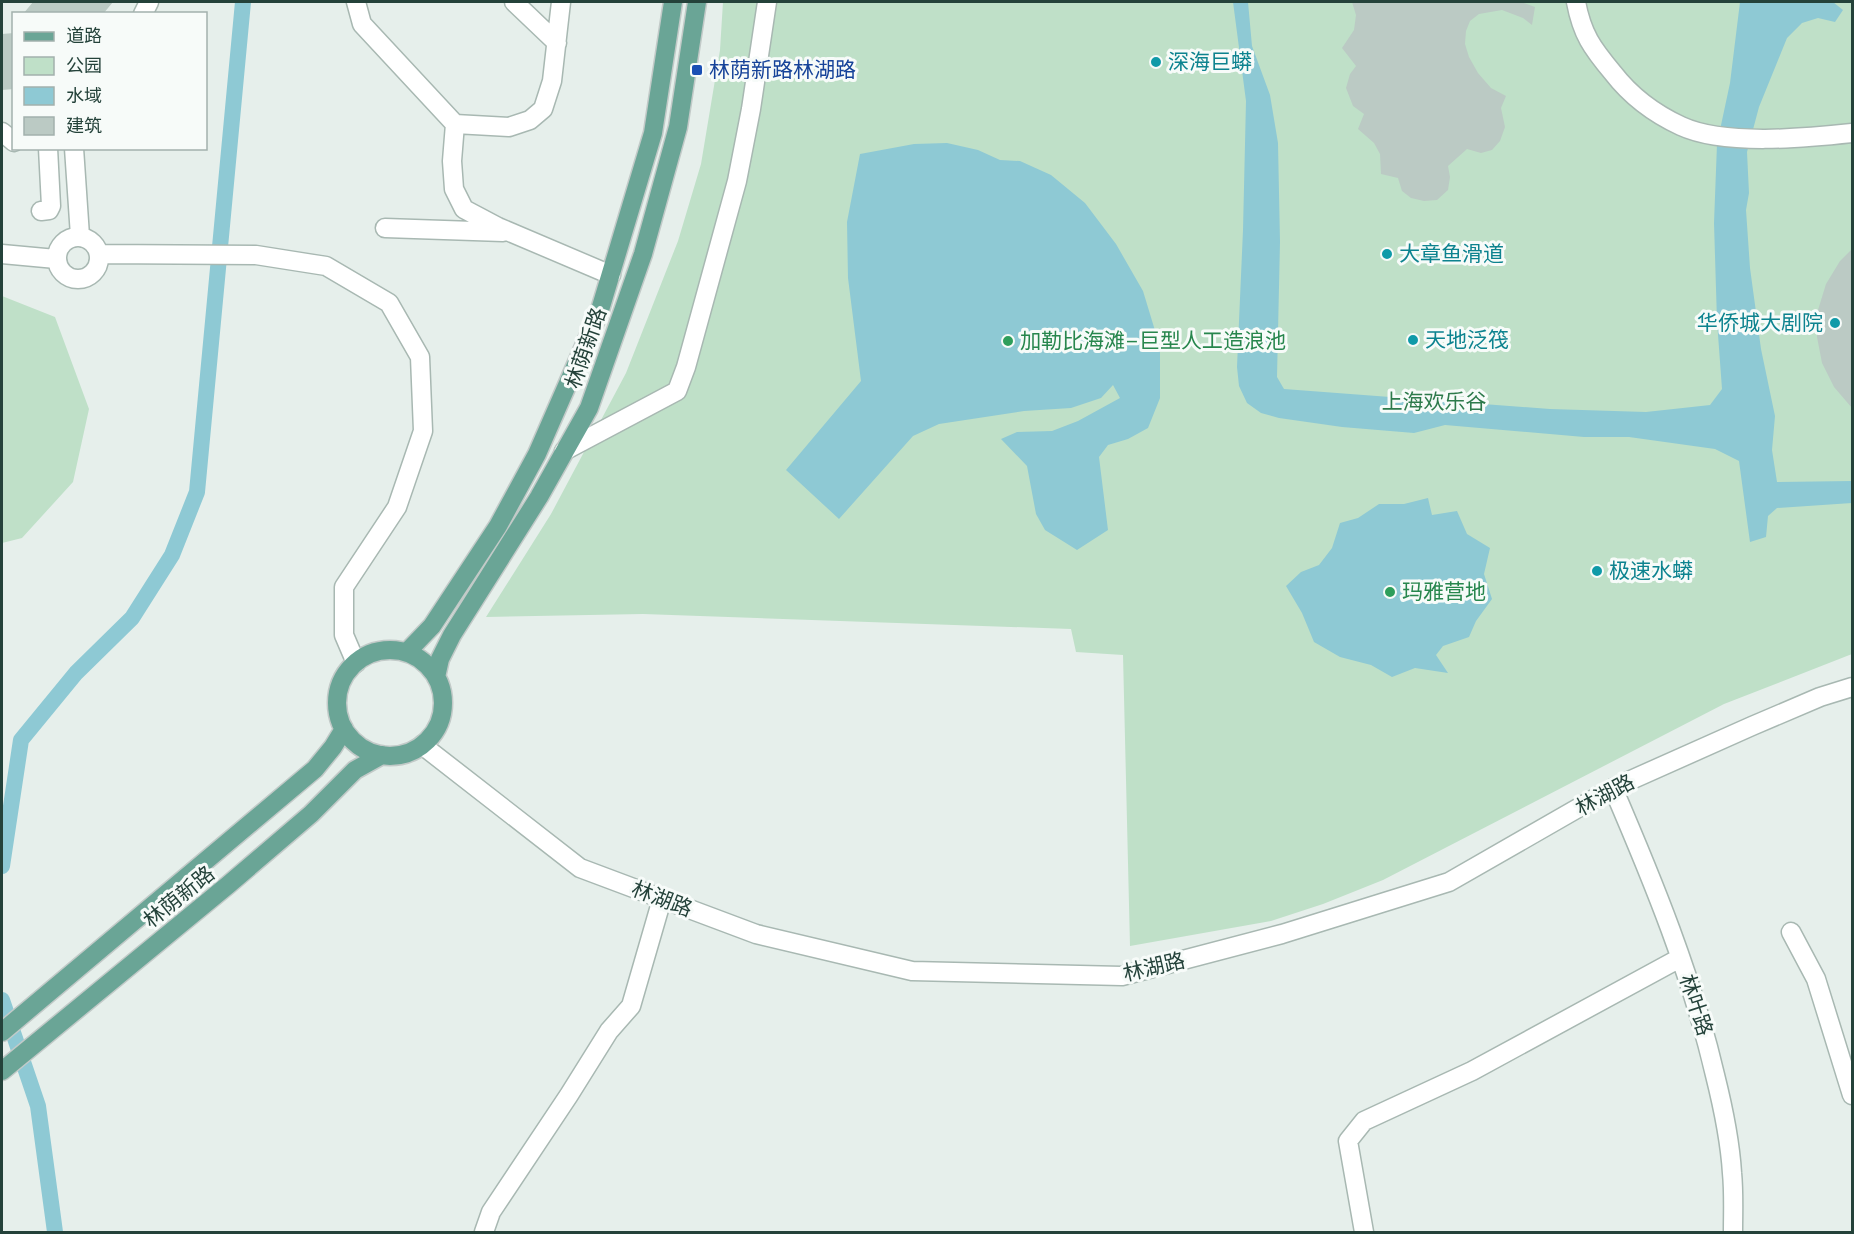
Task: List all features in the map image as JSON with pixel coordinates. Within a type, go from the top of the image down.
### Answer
[{"type":"main road","name":"林荫新路","points":[[407,652],[432,626],[498,526],[537,453],[600,310],[653,133],[673,2]]},
{"type":"main road","name":"林荫新路","points":[[436,677],[440,659],[452,635],[539,498],[588,408],[643,254],[678,127],[697,2]]},
{"type":"main road","points":[[382,755],[371,753],[356,744],[344,729],[338,715],[337,698],[341,681],[356,663],[365,656],[381,650],[407,652],[430,667],[436,677],[443,699],[441,717],[434,733],[422,745]]},
{"type":"main road","name":"林荫新路","points":[[2,1032],[315,769],[344,729]]},
{"type":"main road","name":"林荫新路","points":[[2,1071],[311,814],[355,770],[382,755],[406,754],[422,745]]},
{"type":"street","points":[[356,2],[362,24],[455,124],[509,127],[530,120],[543,109],[552,81],[561,2]]},
{"type":"street","points":[[514,2],[557,43]]},
{"type":"street","points":[[564,452],[677,392],[686,367],[737,181],[751,109],[767,2]]},
{"type":"street","points":[[1576,2],[1590,45],[1627,91],[1681,126],[1709,134],[1766,139],[1852,133]]},
{"type":"street","points":[[455,124],[452,161],[454,189],[464,209],[510,232],[611,275]]},
{"type":"street","points":[[41,211],[49,210],[51,206],[48,150]]},
{"type":"street","points":[[74,150],[80,236]]},
{"type":"street","points":[[385,228],[510,232]]},
{"type":"street","points":[[80,236],[93,243],[99,254],[97,267],[87,277],[81,279],[68,277],[62,272],[56,259],[60,245],[73,237],[80,236]]},
{"type":"street","points":[[2,254],[56,259]]},
{"type":"street","points":[[99,254],[256,255],[326,266],[389,303],[420,357],[423,431],[397,507],[344,587],[344,634],[356,663]]},
{"type":"street","name":"林湖路","points":[[422,745],[580,868],[756,934],[912,971],[1122,976],[1282,934],[1449,882],[1613,788],[1820,697],[1852,687]]},
{"type":"street","name":"林叶路","points":[[1613,788],[1653,880],[1708,1042],[1723,1107],[1732,1173],[1733,1233]]},
{"type":"street","points":[[484,1233],[490,1212],[609,1031],[631,1006],[663,899]]},
{"type":"street","points":[[1791,932],[1816,979],[1852,1095]]},
{"type":"street","points":[[1364,1233],[1348,1141],[1364,1121],[1472,1071],[1680,958]]},
{"type":"green space","name":"上海欢乐谷","points":[[723,2],[1852,2],[1852,654],[1724,704],[1383,880],[1323,904],[1271,921],[1130,946],[1123,655],[1076,652],[1071,629],[643,614],[486,617],[551,514],[626,373],[678,241],[701,164],[720,50]]},
{"type":"green space","points":[[2,296],[55,317],[89,409],[73,482],[22,538],[2,543]]},
{"type":"water","points":[[1233,2],[1248,2],[1252,46],[1270,95],[1278,143],[1280,242],[1277,377],[1284,389],[1550,409],[1646,412],[1710,405],[1722,389],[1714,223],[1717,144],[1730,83],[1740,2],[1833,2],[1843,10],[1835,22],[1818,18],[1802,23],[1787,38],[1759,107],[1747,152],[1749,193],[1746,210],[1750,268],[1761,349],[1775,416],[1772,450],[1777,482],[1852,481],[1852,503],[1777,508],[1768,516],[1766,537],[1750,542],[1739,461],[1715,449],[1629,437],[1584,437],[1445,425],[1414,433],[1342,427],[1279,418],[1261,413],[1247,403],[1239,386],[1237,367],[1246,101]]},
{"type":"water","name":"加勒比海滩—巨型人工造浪池","points":[[947,143],[978,150],[1000,160],[1020,161],[1051,175],[1085,203],[1116,244],[1143,291],[1160,347],[1160,398],[1148,428],[1128,439],[1108,445],[1099,457],[1108,530],[1077,550],[1045,530],[1036,514],[1027,466],[1001,439],[1017,432],[1052,431],[1078,421],[1120,398],[1113,385],[1101,398],[1071,408],[1024,411],[939,424],[913,436],[839,519],[786,470],[861,381],[848,278],[847,222],[860,154],[914,144]]},
{"type":"water","name":"玛雅营地","points":[[1428,498],[1432,515],[1457,511],[1467,534],[1490,548],[1484,574],[1492,599],[1476,621],[1469,637],[1443,646],[1436,655],[1448,673],[1415,668],[1392,677],[1371,665],[1340,657],[1314,642],[1302,613],[1286,586],[1301,572],[1319,565],[1332,548],[1340,523],[1358,518],[1379,504],[1404,504]]},
{"type":"building","points":[[33,2],[113,2],[105,12],[25,12]]},
{"type":"building","points":[[1352,2],[1521,2],[1535,7],[1532,25],[1523,18],[1502,10],[1479,14],[1470,21],[1465,44],[1469,57],[1478,73],[1491,88],[1506,96],[1501,108],[1505,127],[1500,141],[1492,150],[1481,153],[1467,149],[1448,166],[1450,177],[1448,190],[1437,200],[1424,201],[1411,198],[1402,191],[1398,178],[1381,174],[1380,154],[1374,143],[1358,129],[1364,114],[1353,106],[1346,88],[1350,74],[1356,66],[1342,48],[1354,30],[1356,15]]},
{"type":"building","points":[[12,33],[12,89],[2,90],[2,34]]},
{"type":"building","name":"华侨城大剧院","points":[[1852,249],[1852,408],[1834,387],[1822,363],[1817,337],[1818,310],[1826,284],[1840,261]]},
{"type":"waterway","points":[[2,866],[21,740],[76,673],[132,618],[172,555],[197,492],[243,2]]},
{"type":"waterway","points":[[2,1000],[38,1106],[55,1232]]},
{"type":"place","name":"深海巨蟒","points":[[1156,62]]},
{"type":"place","name":"林荫新路林湖路","points":[[697,70]]},
{"type":"place","name":"大章鱼滑道","points":[[1387,254]]},
{"type":"place","name":"华侨城大剧院","points":[[1835,323]]},
{"type":"place","name":"天地泛筏","points":[[1413,340]]},
{"type":"place","name":"加勒比海滩—巨型人工造浪池","points":[[1008,341]]},
{"type":"place","name":"极速水蟒","points":[[1597,571]]},
{"type":"place","name":"玛雅营地","points":[[1390,592]]}]
